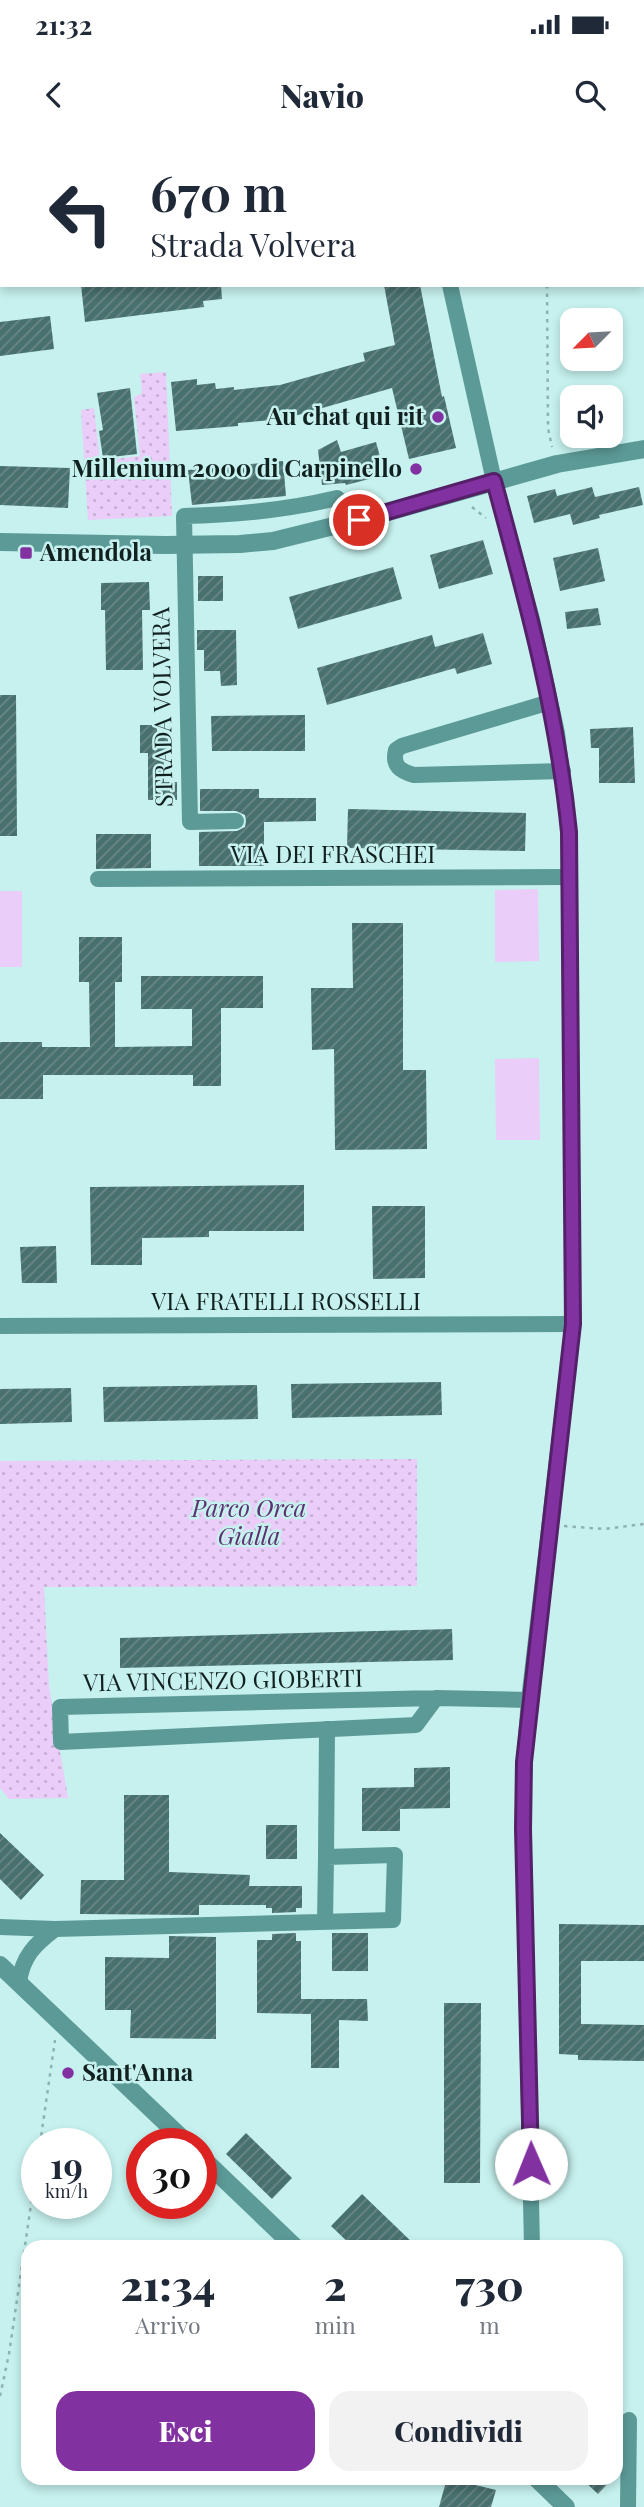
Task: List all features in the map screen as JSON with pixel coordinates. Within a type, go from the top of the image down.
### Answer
[{"type":"street","points":[[450,287],[494,481],[532,619],[563,771],[569,832],[573,1324],[524,1762],[532,2240]]},
{"type":"street","points":[[0,542],[184,545],[273,541],[359,520],[557,464],[644,449]]},
{"type":"street","name":"STRADA VOLVERA","points":[[236,821],[190,822],[184,516],[298,508],[337,498],[359,520]]},
{"type":"street","points":[[550,702],[402,746],[396,750],[394,758],[396,766],[402,772],[414,775],[563,771]]},
{"type":"street","name":"VIA DEI FRASCHEI","points":[[98,879],[570,877]]},
{"type":"street","name":"VIA FRATELLI ROSSELLI","points":[[0,1326],[573,1324]]},
{"type":"street","name":"VIA VINCENZO GIOBERTI","points":[[436,1698],[416,1725],[61,1742],[60,1707],[436,1698],[529,1699]]},
{"type":"street","name":"VIA VINCENZO GIOBERTI","points":[[325,1921],[327,1729]]},
{"type":"street","points":[[0,1927],[55,1929],[393,1920],[395,1855],[326,1857]]},
{"type":"street","points":[[19,1983],[20,1969],[27,1956],[38,1942],[55,1929]]},
{"type":"street","points":[[0,1965],[171,2128]]},
{"type":"street","points":[[217,2172],[288,2240]]},
{"type":"street","points":[[628,2507],[629,2420]]},
{"type":"street","points":[[543,2485],[563,2506]]},
{"type":"path","points":[[547,287],[548,428],[557,464]]},
{"type":"path","points":[[551,1524],[604,1529],[644,1524]]},
{"type":"path","points":[[42,2128],[58,2020]]},
{"type":"path","points":[[26,2240],[29,2219]]},
{"type":"path","points":[[0,2396],[21,2273]]},
{"type":"green space","points":[[166,372],[172,516],[88,520],[81,410],[94,408],[100,461],[140,456],[134,397],[142,393],[140,374]]},
{"type":"green space","points":[[538,889],[539,961],[495,962],[495,890]]},
{"type":"green space","points":[[0,891],[22,891],[22,967],[0,967]]},
{"type":"green space","points":[[539,1058],[540,1140],[496,1140],[495,1059]]},
{"type":"green space","name":"Parco Orca Gialla","points":[[417,1459],[417,1586],[44,1587],[49,1686],[68,1798],[9,1799],[0,1788],[0,1461]]},
{"type":"building","points":[[81,287],[221,287],[222,299],[203,301],[204,307],[85,322]]},
{"type":"building","points":[[384,287],[420,287],[442,397],[444,396],[456,448],[409,459],[392,388],[284,419],[176,431],[171,382],[197,379],[197,385],[215,383],[216,389],[234,387],[234,390],[280,385],[365,361],[363,353],[395,345]]},
{"type":"building","points":[[50,316],[54,349],[0,356],[0,322]]},
{"type":"building","points":[[130,388],[137,454],[103,458],[99,431],[103,430],[97,393]]},
{"type":"building","points":[[337,440],[341,452],[376,442],[385,475],[346,485],[322,485],[318,450]]},
{"type":"building","points":[[283,461],[286,496],[192,505],[188,470]]},
{"type":"building","points":[[0,466],[70,468],[68,508],[0,505]]},
{"type":"building","points":[[592,487],[595,497],[639,487],[643,505],[599,515],[600,518],[573,525],[570,514],[534,523],[527,496],[555,489],[557,496]]},
{"type":"building","points":[[483,540],[493,574],[439,589],[430,555]]},
{"type":"building","points":[[598,548],[605,581],[560,591],[553,558]]},
{"type":"building","points":[[393,567],[402,599],[298,629],[289,597]]},
{"type":"building","points":[[198,576],[223,576],[223,601],[198,601]]},
{"type":"building","points":[[149,582],[150,610],[142,610],[143,670],[106,670],[105,610],[101,610],[101,583]]},
{"type":"building","points":[[598,608],[601,625],[567,629],[565,612]]},
{"type":"building","points":[[197,630],[236,630],[237,685],[221,686],[220,671],[204,671],[204,650],[197,650]]},
{"type":"building","points":[[483,633],[492,664],[457,674],[455,668],[327,705],[317,668],[432,635],[435,647]]},
{"type":"building","points":[[0,695],[16,695],[17,836],[0,836]]},
{"type":"building","points":[[305,715],[305,751],[212,751],[211,716]]},
{"type":"building","points":[[140,725],[157,725],[157,732],[168,732],[168,753],[164,753],[164,782],[177,782],[177,800],[148,800],[148,753],[140,753]]},
{"type":"building","points":[[633,727],[635,783],[599,783],[599,748],[591,748],[590,729]]},
{"type":"building","points":[[200,789],[259,789],[259,798],[316,798],[316,821],[264,822],[264,866],[199,866],[199,832],[237,831],[245,827],[246,821],[245,815],[236,811],[200,811]]},
{"type":"building","points":[[348,809],[526,813],[525,851],[347,848]]},
{"type":"building","points":[[96,834],[151,834],[151,868],[96,869]]},
{"type":"building","points":[[352,923],[403,923],[403,1070],[426,1070],[427,1149],[335,1150],[334,1049],[312,1050],[311,988],[353,988]]},
{"type":"building","points":[[79,937],[122,937],[122,982],[115,982],[115,1047],[192,1046],[192,1009],[141,1009],[141,976],[263,976],[263,1008],[221,1008],[221,1086],[193,1086],[193,1075],[43,1075],[43,1099],[0,1099],[0,1042],[42,1042],[42,1047],[90,1047],[89,982],[79,982]]},
{"type":"building","points":[[304,1185],[304,1231],[209,1231],[209,1237],[142,1238],[142,1265],[91,1265],[90,1187]]},
{"type":"building","points":[[372,1206],[425,1206],[425,1278],[373,1279]]},
{"type":"building","points":[[56,1246],[57,1283],[22,1283],[20,1247]]},
{"type":"building","points":[[441,1382],[442,1415],[292,1418],[291,1384]]},
{"type":"building","points":[[257,1385],[258,1419],[104,1422],[103,1387]]},
{"type":"building","points":[[71,1388],[72,1422],[0,1424],[0,1389]]},
{"type":"building","points":[[452,1629],[453,1660],[120,1668],[120,1638]]},
{"type":"building","points":[[450,1767],[450,1808],[400,1809],[400,1831],[362,1831],[362,1788],[414,1787],[414,1768]]},
{"type":"building","points":[[124,1795],[169,1795],[169,1872],[250,1875],[249,1886],[302,1886],[302,1908],[296,1908],[296,1912],[272,1913],[272,1908],[266,1908],[266,1905],[199,1905],[199,1915],[80,1914],[81,1880],[124,1880]]},
{"type":"building","points":[[266,1825],[297,1825],[297,1859],[266,1859]]},
{"type":"building","points":[[0,1833],[44,1875],[21,1900],[0,1879]]},
{"type":"building","points":[[559,1924],[644,1925],[644,1961],[581,1961],[581,2024],[644,2025],[644,2061],[578,2060],[578,2055],[559,2054]]},
{"type":"building","points":[[296,1933],[296,1941],[301,1941],[301,1999],[367,1999],[368,2021],[339,2020],[339,2068],[311,2068],[311,2014],[257,2013],[257,1940],[272,1940],[272,1934]]},
{"type":"building","points":[[332,1933],[368,1933],[368,1971],[332,1971]]},
{"type":"building","points":[[169,1936],[216,1937],[216,2039],[130,2038],[131,2010],[105,2010],[105,1957],[169,1958]]},
{"type":"building","points":[[444,2003],[481,2003],[480,2183],[444,2183]]},
{"type":"building","points":[[246,2133],[292,2178],[272,2199],[226,2154]]},
{"type":"building","points":[[362,2194],[410,2240],[346,2240],[331,2226]]},
{"type":"building","points":[[445,2485],[476,2485],[496,2490],[491,2507],[439,2507]]},
{"type":"building","points":[[588,2485],[606,2485],[598,2494]]},
{"type":"place","name":"Au chat qui rit","points":[[438,417]]},
{"type":"place","name":"Millenium 2000 di Carpinello","points":[[416,469]]},
{"type":"place","name":"Amendola","points":[[26,553]]},
{"type":"place","name":"Sant'Anna","points":[[68,2073]]},
{"type":"route","points":[[359,520],[494,481],[532,619],[563,771],[569,832],[573,1324],[524,1762],[523,1829],[531,2164]]}]
